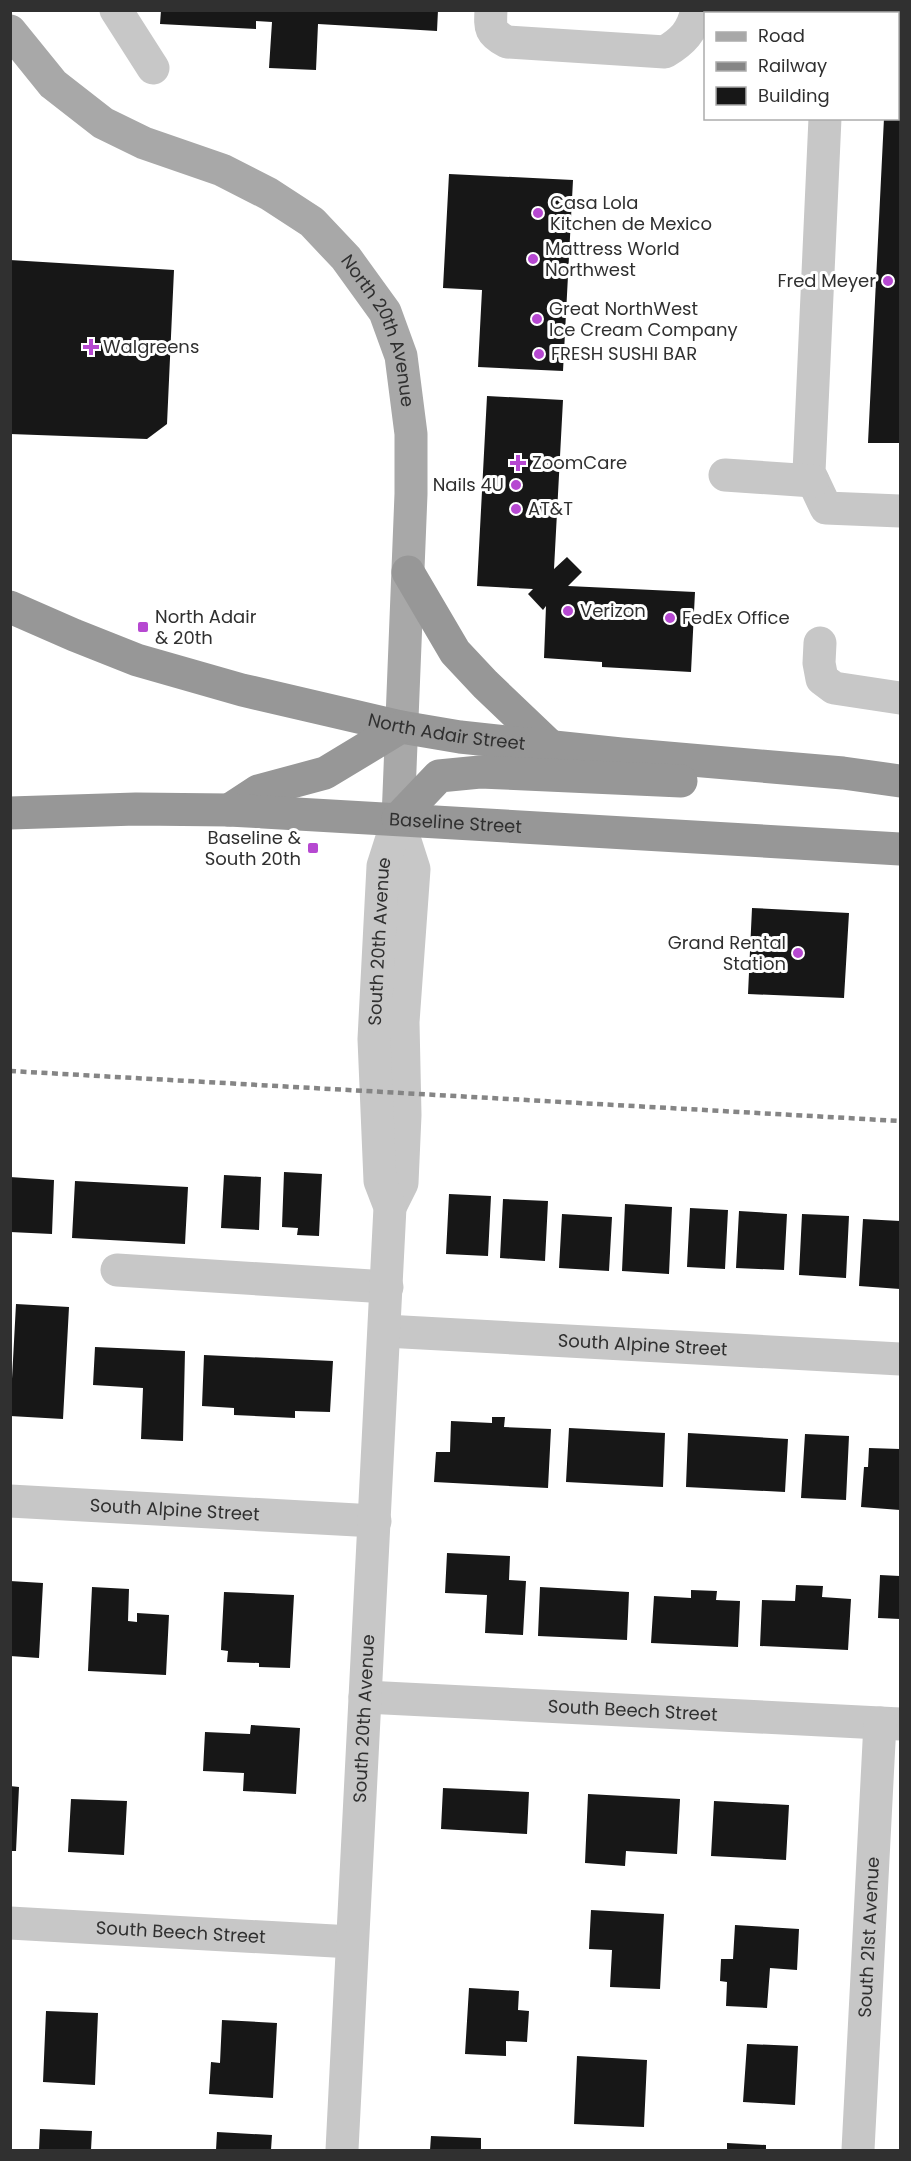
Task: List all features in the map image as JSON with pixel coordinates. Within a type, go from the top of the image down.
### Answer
[{"type":"highway","points":[[408,572],[455,652],[551,747]]},
{"type":"highway","name":"North Adair Street","points":[[10,607],[137,660],[242,690],[401,727],[460,737],[551,747],[843,773],[900,781]]},
{"type":"highway","points":[[230,810],[258,791],[325,773],[401,727]]},
{"type":"highway","points":[[398,819],[439,776],[480,772],[539,773],[772,786],[843,773]]},
{"type":"highway","name":"Baseline Street","points":[[10,813],[136,809],[230,810],[900,849]]},
{"type":"main road","name":"North 20th Avenue","points":[[10,31],[53,84],[103,123],[144,143],[222,170],[269,194],[312,222],[361,276],[389,321],[401,356],[407,390],[412,464],[398,819]]},
{"type":"street","points":[[116,10],[153,68]]},
{"type":"street","points":[[492,10],[490,27],[497,36],[507,42],[665,52],[681,42],[694,24],[697,10]]},
{"type":"street","points":[[825,120],[809,472],[826,508],[900,512]]},
{"type":"street","points":[[725,475],[813,481]]},
{"type":"street","points":[[820,643],[819,663],[822,679],[834,688],[900,698]]},
{"type":"street","name":"South 20th Avenue","points":[[342,2151],[390,1207],[402,1183],[405,1115],[404,1022],[414,869],[398,819]]},
{"type":"street","points":[[117,1270],[387,1287]]},
{"type":"street","name":"South Alpine Street","points":[[385,1331],[900,1359]]},
{"type":"street","name":"South Alpine Street","points":[[10,1502],[375,1521]]},
{"type":"street","name":"South Beech Street","points":[[365,1697],[890,1724]]},
{"type":"street","name":"South 21st Avenue","points":[[858,2151],[890,1724]]},
{"type":"street","name":"South Beech Street","points":[[10,1923],[352,1942]]},
{"type":"building","points":[[161,10],[438,10],[437,31],[318,24],[316,70],[269,68],[272,22],[256,21],[256,29],[160,24]]},
{"type":"building","name":"Fred Meyer","points":[[889,10],[900,10],[900,443],[868,443],[884,120],[899,120],[899,12],[889,12]]},
{"type":"building","points":[[449,174],[573,180],[563,371],[478,367],[482,290],[443,288]]},
{"type":"building","name":"Walgreens","points":[[10,260],[174,270],[167,424],[147,439],[10,434]]},
{"type":"building","points":[[487,396],[563,400],[554,569],[567,557],[582,572],[568,586],[695,592],[691,672],[602,667],[602,662],[544,658],[546,606],[543,610],[528,594],[533,589],[477,586]]},
{"type":"building","name":"Grand Rental Station","points":[[752,908],[849,913],[844,998],[748,994]]},
{"type":"building","points":[[284,1172],[322,1174],[319,1236],[297,1235],[298,1228],[282,1227]]},
{"type":"building","points":[[224,1175],[261,1177],[259,1230],[221,1228]]},
{"type":"building","points":[[10,1177],[54,1180],[52,1234],[10,1232]]},
{"type":"building","points":[[75,1181],[188,1187],[185,1244],[72,1238]]},
{"type":"building","points":[[449,1194],[491,1196],[488,1256],[446,1254]]},
{"type":"building","points":[[503,1199],[548,1201],[545,1261],[500,1258]]},
{"type":"building","points":[[625,1204],[672,1207],[669,1274],[622,1271]]},
{"type":"building","points":[[690,1208],[728,1210],[725,1269],[687,1267]]},
{"type":"building","points":[[739,1211],[787,1214],[784,1270],[736,1268]]},
{"type":"building","points":[[562,1214],[612,1217],[609,1271],[559,1268]]},
{"type":"building","points":[[802,1214],[849,1216],[846,1278],[799,1275]]},
{"type":"building","points":[[863,1219],[900,1221],[900,1289],[859,1286]]},
{"type":"building","points":[[16,1304],[69,1307],[63,1419],[10,1416]]},
{"type":"building","points":[[95,1347],[185,1351],[183,1441],[141,1439],[143,1388],[93,1385]]},
{"type":"building","points":[[204,1355],[333,1361],[330,1412],[295,1411],[295,1418],[234,1415],[234,1408],[202,1406]]},
{"type":"building","points":[[492,1417],[505,1417],[504,1427],[551,1429],[548,1488],[434,1482],[436,1452],[450,1452],[451,1421],[492,1423]]},
{"type":"building","points":[[569,1428],[665,1433],[663,1487],[566,1482]]},
{"type":"building","points":[[688,1433],[788,1439],[785,1492],[686,1487]]},
{"type":"building","points":[[805,1434],[849,1436],[846,1500],[801,1498]]},
{"type":"building","points":[[869,1448],[900,1449],[900,1510],[861,1507],[864,1467],[868,1467]]},
{"type":"building","points":[[447,1553],[510,1556],[509,1580],[526,1581],[523,1635],[485,1633],[487,1595],[445,1593]]},
{"type":"building","points":[[880,1575],[900,1576],[900,1619],[878,1618]]},
{"type":"building","points":[[10,1581],[43,1583],[39,1658],[10,1656]]},
{"type":"building","points":[[796,1585],[823,1586],[822,1597],[851,1599],[848,1650],[760,1646],[762,1600],[795,1601]]},
{"type":"building","points":[[92,1587],[129,1589],[128,1621],[137,1622],[137,1613],[169,1615],[166,1675],[88,1671]]},
{"type":"building","points":[[540,1587],[629,1592],[627,1640],[538,1636]]},
{"type":"building","points":[[691,1590],[717,1591],[716,1600],[740,1601],[738,1647],[651,1643],[654,1596],[691,1598]]},
{"type":"building","points":[[224,1592],[294,1595],[290,1668],[259,1667],[259,1663],[227,1662],[228,1651],[221,1650]]},
{"type":"building","points":[[251,1725],[300,1728],[296,1794],[243,1791],[244,1773],[203,1771],[205,1732],[250,1734]]},
{"type":"building","points":[[10,1786],[19,1787],[16,1851],[10,1851]]},
{"type":"building","points":[[443,1788],[529,1792],[527,1834],[441,1829]]},
{"type":"building","points":[[588,1794],[680,1799],[677,1854],[626,1851],[625,1866],[585,1863]]},
{"type":"building","points":[[71,1799],[127,1801],[124,1855],[68,1852]]},
{"type":"building","points":[[714,1801],[789,1805],[786,1860],[711,1856]]},
{"type":"building","points":[[591,1910],[664,1914],[660,1989],[610,1987],[612,1950],[589,1949]]},
{"type":"building","points":[[735,1925],[799,1929],[797,1970],[770,1968],[767,2008],[726,2006],[727,1982],[720,1981],[721,1959],[733,1959]]},
{"type":"building","points":[[469,1988],[519,1991],[518,2010],[529,2011],[527,2042],[506,2041],[506,2056],[465,2054]]},
{"type":"building","points":[[46,2011],[98,2013],[95,2085],[43,2082]]},
{"type":"building","points":[[222,2020],[277,2023],[273,2098],[209,2094],[211,2062],[220,2063]]},
{"type":"building","points":[[747,2044],[798,2046],[795,2105],[743,2102]]},
{"type":"building","points":[[577,2056],[647,2060],[644,2127],[574,2124]]},
{"type":"building","points":[[40,2129],[92,2131],[91,2150],[39,2150]]},
{"type":"building","points":[[217,2132],[272,2135],[271,2150],[216,2150]]},
{"type":"building","points":[[431,2136],[481,2138],[481,2150],[430,2150]]},
{"type":"building","points":[[727,2143],[766,2145],[766,2150],[727,2150]]},
{"type":"railway","points":[[10,1071],[900,1121]]},
{"type":"place","name":"Casa Lola Kitchen de Mexico","points":[[538,213]]},
{"type":"place","name":"Mattress World Northwest","points":[[533,259]]},
{"type":"place","name":"Fred Meyer","points":[[888,281]]},
{"type":"place","name":"Great NorthWest Ice Cream Company","points":[[537,319]]},
{"type":"place","name":"Walgreens","points":[[91,347]]},
{"type":"place","name":"FRESH SUSHI BAR","points":[[539,354]]},
{"type":"place","name":"ZoomCare","points":[[518,463]]},
{"type":"place","name":"Nails 4U","points":[[516,485]]},
{"type":"place","name":"AT&T","points":[[516,509]]},
{"type":"place","name":"Verizon","points":[[568,611]]},
{"type":"place","name":"FedEx Office","points":[[670,618]]},
{"type":"place","name":"North Adair & 20th","points":[[143,627]]},
{"type":"place","name":"Baseline & South 20th","points":[[313,848]]},
{"type":"place","name":"Grand Rental Station","points":[[798,953]]}]
